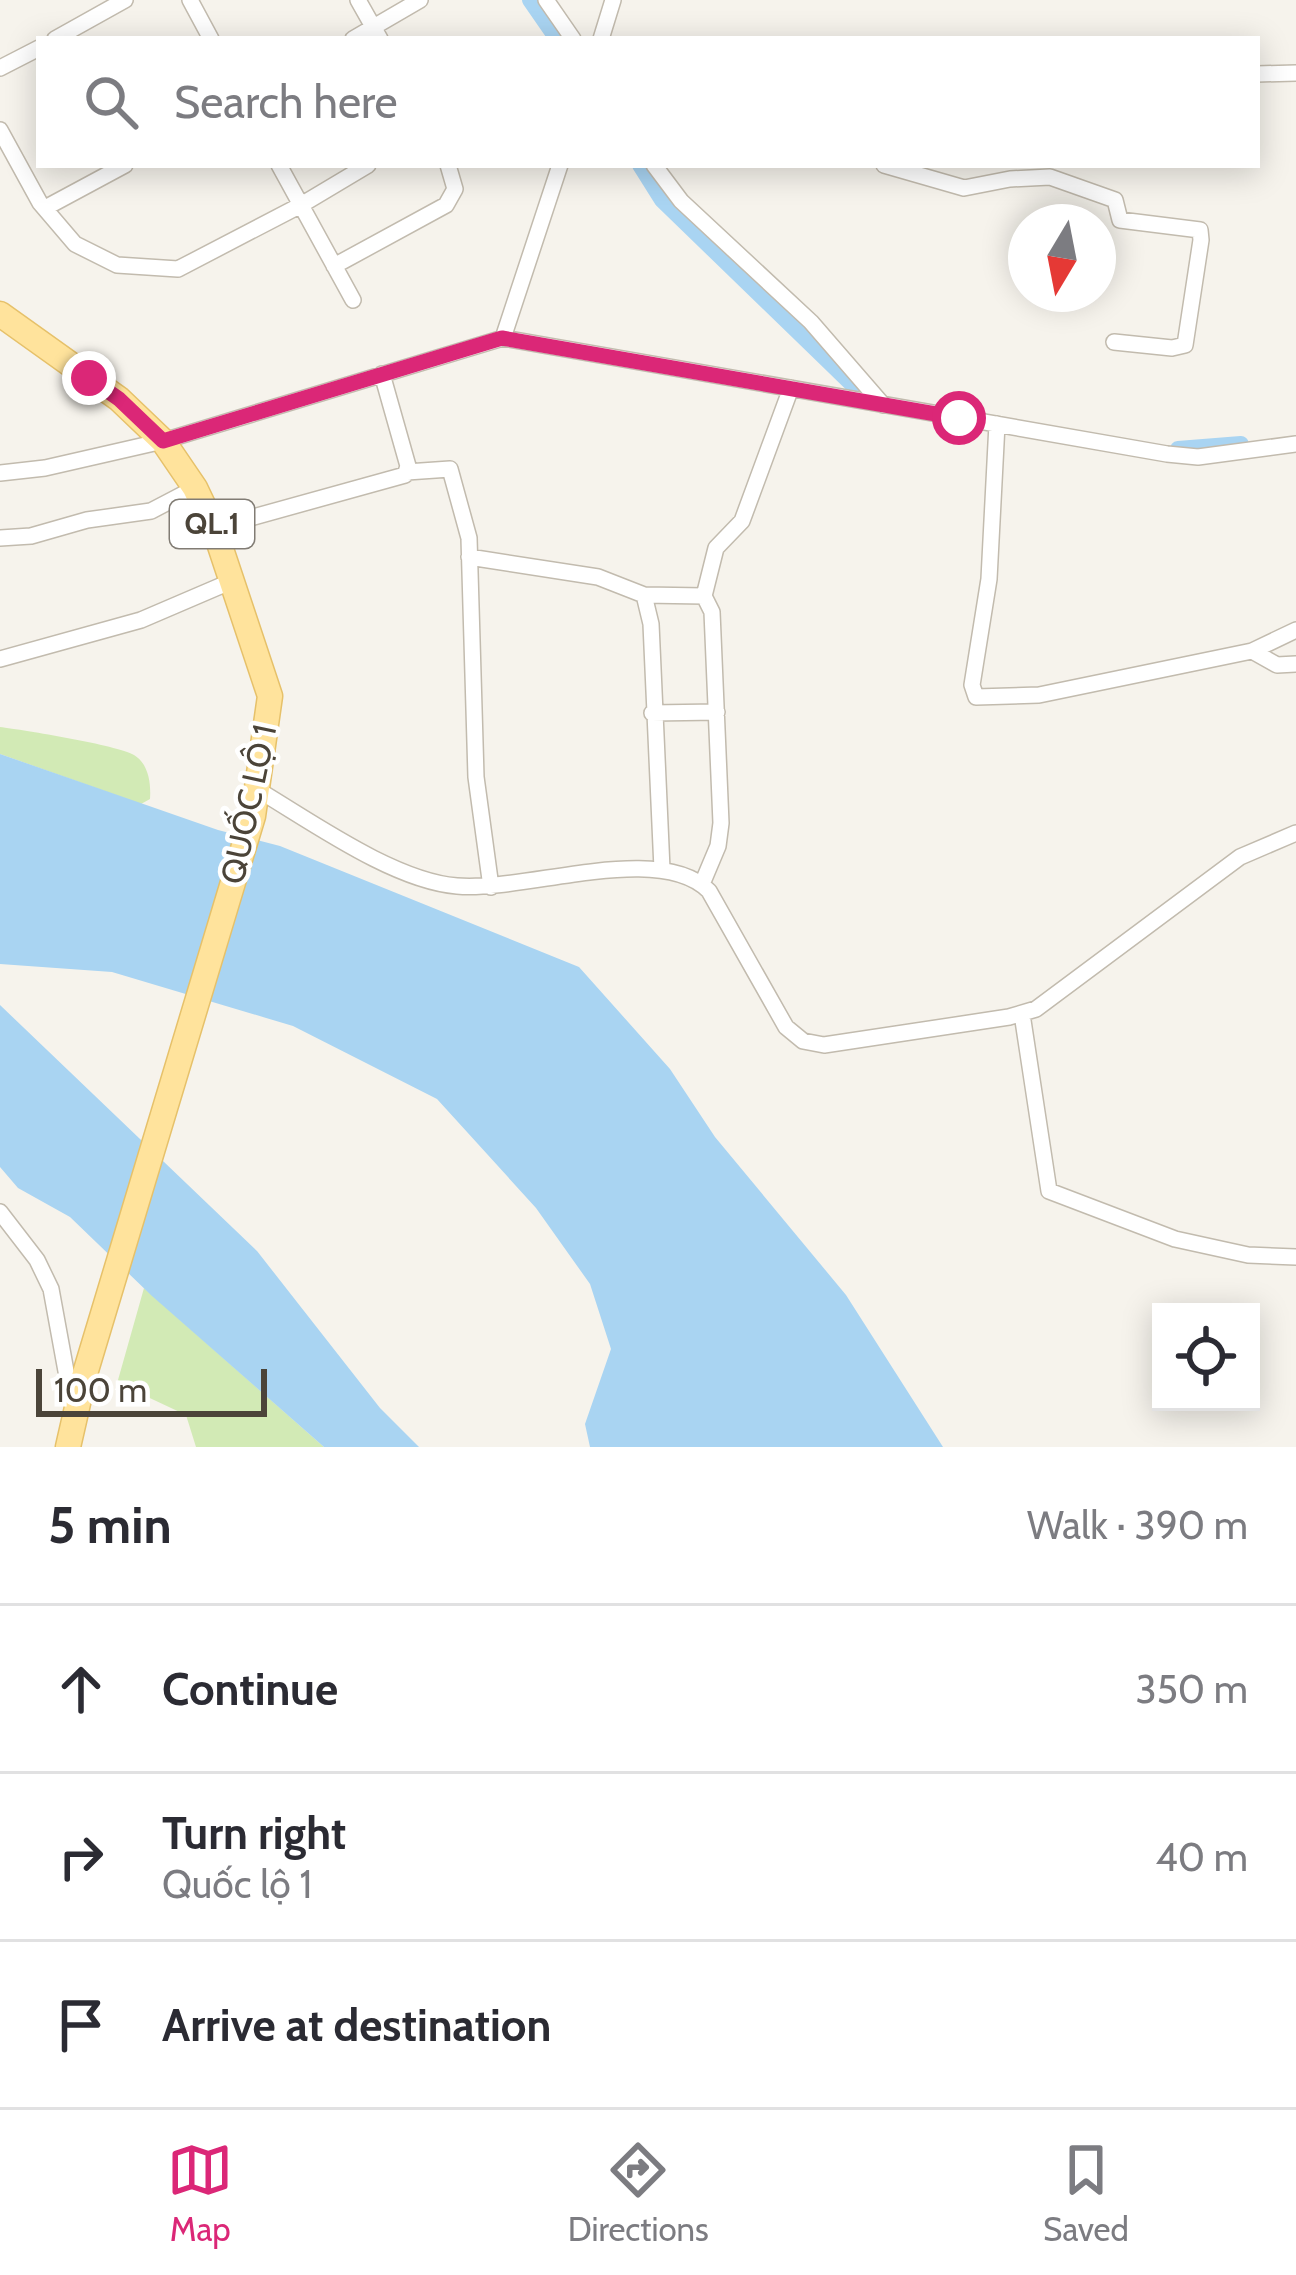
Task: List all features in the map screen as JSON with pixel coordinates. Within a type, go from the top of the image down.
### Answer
[{"type":"main road","name":"QUỐC LỘ 1","points":[[0,314],[119,399],[163,441],[195,488],[214,528],[270,696],[253,816],[74,1413]]},
{"type":"main road","name":"QL.1","points":[[68,1447],[74,1413]]},
{"type":"street","points":[[60,36],[125,0]]},
{"type":"street","points":[[190,0],[209,36]]},
{"type":"street","points":[[358,0],[376,33],[420,0]]},
{"type":"street","points":[[546,0],[572,36]]},
{"type":"street","points":[[602,36],[613,0]]},
{"type":"street","points":[[0,68],[36,50]]},
{"type":"street","points":[[1260,74],[1296,73]]},
{"type":"street","points":[[0,130],[45,208],[75,244],[117,265],[178,269],[363,168]]},
{"type":"street","points":[[45,208],[118,168]]},
{"type":"street","points":[[281,168],[353,300]]},
{"type":"street","points":[[334,266],[446,205],[455,189],[449,168]]},
{"type":"street","points":[[502,338],[559,168]]},
{"type":"street","points":[[656,168],[693,213],[811,322],[883,405]]},
{"type":"street","points":[[894,168],[964,188],[1010,178],[1050,178],[1115,200],[1120,220],[1200,230],[1185,345],[1114,342]]},
{"type":"street","points":[[0,473],[163,441],[502,338],[1187,457],[1296,444]]},
{"type":"street","points":[[382,374],[407,472]]},
{"type":"street","points":[[704,596],[716,548],[742,521],[791,388]]},
{"type":"street","points":[[997,424],[989,579],[972,685],[976,697],[1040,695],[1252,651],[1296,629]]},
{"type":"street","points":[[214,528],[407,472],[450,469],[469,538],[476,777],[491,886]]},
{"type":"street","points":[[0,538],[151,512],[195,488]]},
{"type":"street","points":[[469,557],[598,577],[644,595],[704,596],[710,601],[720,834],[702,884]]},
{"type":"street","points":[[0,659],[141,620],[232,581]]},
{"type":"street","points":[[644,595],[651,624],[662,869]]},
{"type":"street","points":[[1252,651],[1277,665],[1296,664]]},
{"type":"street","points":[[652,713],[716,712]]},
{"type":"street","points":[[258,790],[378,861],[452,886],[491,886],[648,867],[702,884],[786,1027],[803,1041],[824,1045],[1022,1014],[1052,998],[1240,857],[1296,833]]},
{"type":"street","points":[[1022,1014],[1049,1191],[1175,1239],[1248,1255],[1296,1257]]},
{"type":"street","points":[[0,1212],[37,1260],[51,1289],[74,1413]]},
{"type":"green space","points":[[0,727],[134,755],[146,769],[150,799],[141,804],[0,754]]},
{"type":"green space","points":[[144,1288],[324,1447],[196,1447],[186,1415],[122,1385],[118,1380]]},
{"type":"water","points":[[0,754],[218,830],[280,846],[579,967],[670,1069],[715,1137],[846,1295],[943,1447],[590,1447],[585,1424],[611,1349],[590,1284],[536,1208],[437,1099],[293,1026],[112,972],[0,964]]},
{"type":"water","points":[[0,1005],[257,1251],[380,1408],[419,1447],[324,1447],[70,1217],[18,1188],[0,1167]]},
{"type":"waterway","points":[[530,0],[555,36]]},
{"type":"waterway","points":[[642,168],[662,200],[857,389]]},
{"type":"waterway","points":[[1178,449],[1241,444]]},
{"type":"route","points":[[89,378],[163,441],[502,338],[959,418]]}]
